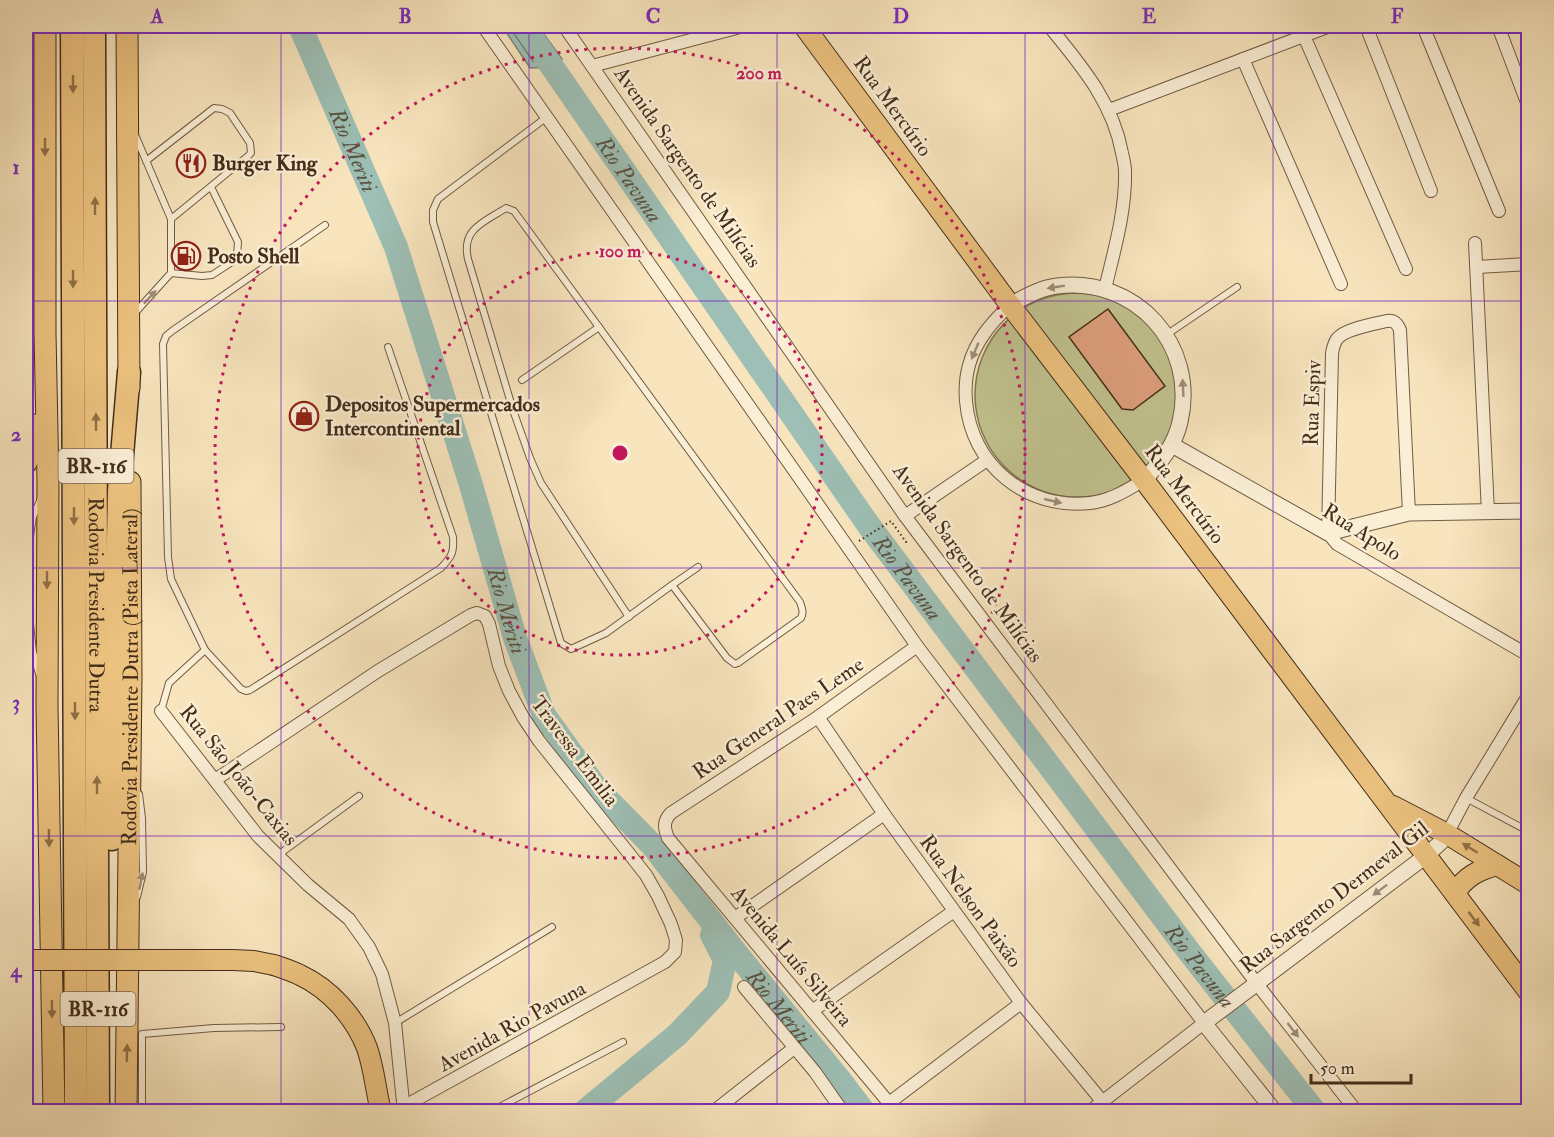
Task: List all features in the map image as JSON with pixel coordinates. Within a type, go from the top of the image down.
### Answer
[{"type":"highway","name":"BR-116","points":[[45,26],[47,706],[54,1112]]},
{"type":"highway","name":"Rodovia Presidente Dutra","points":[[72,26],[76,1112]]},
{"type":"highway","name":"Rodovia Presidente Dutra","points":[[94,26],[98,1112]]},
{"type":"highway","name":"Rodovia Presidente Dutra (Pista Lateral)","points":[[126,1112],[131,731],[127,26]]},
{"type":"highway","points":[[26,463],[33,449],[35,383],[38,355],[45,333]]},
{"type":"highway","points":[[97,907],[111,864],[119,491],[129,372]]},
{"type":"main road","name":"Rua Mercúrio","points":[[804,26],[1010,305],[1528,991]]},
{"type":"main road","points":[[1389,805],[1447,834],[1528,884]]},
{"type":"main road","points":[[1455,893],[1474,873],[1497,865]]},
{"type":"main road","points":[[28,960],[254,961],[299,974],[332,997],[358,1029],[367,1049],[381,1112]]},
{"type":"main road","points":[[373,1112],[375,1088]]},
{"type":"street","points":[[483,26],[917,646],[1209,1020],[1275,1112]]},
{"type":"street","name":"Avenida Sargento de Milícias","points":[[564,26],[905,516],[1254,986],[1357,1112]]},
{"type":"street","points":[[592,66],[744,26]]},
{"type":"street","points":[[1049,26],[1079,62],[1098,90],[1109,110],[1120,141],[1125,169],[1122,210],[1105,289]]},
{"type":"street","points":[[1109,110],[1330,26]]},
{"type":"street","points":[[1366,26],[1431,191]]},
{"type":"street","points":[[1423,26],[1499,211]]},
{"type":"street","points":[[1498,26],[1528,105]]},
{"type":"street","points":[[1304,36],[1406,269]]},
{"type":"street","points":[[1244,59],[1341,284]]},
{"type":"street","points":[[1475,243],[1488,512]]},
{"type":"street","points":[[1477,267],[1528,264]]},
{"type":"street","points":[[1080,285],[1105,289],[1123,296],[1139,307],[1154,319],[1166,335],[1177,356],[1183,378],[1184,401],[1180,424],[1172,445],[1160,464],[1144,480],[1119,495],[1091,503],[1062,503],[1033,496],[1008,481],[987,460],[975,439],[967,415],[965,390],[969,365],[978,342],[992,322],[1010,305],[1032,293],[1056,286],[1080,285]]},
{"type":"street","name":"Rua Espiv","points":[[1328,533],[1334,346],[1337,339],[1348,332],[1392,320],[1400,330],[1409,513]]},
{"type":"street","name":"Rua Apolo","points":[[1172,445],[1328,533],[1337,544],[1528,655]]},
{"type":"street","points":[[905,516],[987,460]]},
{"type":"street","points":[[1328,533],[1409,513],[1528,511]]},
{"type":"street","name":"Travessa Emilia","points":[[214,780],[434,637],[471,615],[477,613],[485,616],[502,674],[522,717],[646,875],[671,924],[676,940],[675,952],[665,962],[639,978]]},
{"type":"street","name":"Rua General Paes Leme","points":[[664,825],[671,813],[818,717],[917,646]]},
{"type":"street","name":"Rua Sargento Dermeval Gil","points":[[1209,1020],[1441,842],[1528,696]]},
{"type":"street","name":"Rua São João-Caxias","points":[[161,711],[258,836],[308,885],[349,919],[369,947],[382,974],[395,1023],[404,1109]]},
{"type":"street","name":"Rua Nelson Paixão","points":[[818,717],[884,814],[1021,1003],[1102,1101]]},
{"type":"street","points":[[735,918],[884,814]]},
{"type":"street","name":"Avenida Luís Silveira","points":[[664,825],[668,838],[890,1107]]},
{"type":"street","points":[[812,1011],[954,911]]},
{"type":"street","name":"Avenida Rio Pavuna","points":[[404,1109],[639,978]]},
{"type":"street","points":[[744,987],[832,1095],[843,1112]]},
{"type":"street","points":[[890,1107],[1021,1003]]},
{"type":"street","points":[[1089,1112],[1209,1020]]},
{"type":"street","points":[[713,1112],[794,1048]]},
{"type":"lane","points":[[146,161],[214,108],[230,113],[250,142],[251,153],[171,219]]},
{"type":"lane","points":[[127,117],[171,219],[171,273],[128,320]]},
{"type":"lane","points":[[547,117],[438,199],[433,210],[433,222],[561,642],[571,649],[606,633],[698,567]]},
{"type":"lane","points":[[171,273],[212,275],[237,256],[238,242],[211,187]]},
{"type":"lane","points":[[629,617],[535,472],[513,410],[466,250],[469,235],[474,229],[506,208],[514,211],[599,327],[800,602],[803,614],[780,634],[735,664],[727,658],[672,585]]},
{"type":"lane","points":[[325,225],[172,331],[166,336],[163,344],[168,569],[205,650],[241,689],[250,690],[441,568],[452,556],[453,537],[388,347]]},
{"type":"lane","points":[[1166,335],[1237,287]]},
{"type":"lane","points":[[522,380],[599,327]]},
{"type":"lane","points":[[47,706],[33,652],[27,550],[33,518],[48,481]]},
{"type":"lane","points":[[26,647],[33,652]]},
{"type":"lane","points":[[161,711],[169,683],[205,650]]},
{"type":"lane","points":[[278,855],[359,796]]},
{"type":"lane","points":[[1466,798],[1528,831]]},
{"type":"lane","points":[[395,1023],[552,927]]},
{"type":"lane","points":[[142,1112],[142,1034],[214,1028],[280,1027]]},
{"type":"lane","points":[[490,1112],[623,1042]]},
{"type":"path","points":[[856,542],[891,521],[906,542]]},
{"type":"path","points":[[30,1112],[29,927],[36,928]]},
{"type":"green space","points":[[1077,293],[1097,295],[1125,305],[1142,316],[1156,330],[1171,356],[1177,375],[1179,395],[1177,415],[1167,443],[1156,460],[1142,474],[1116,489],[1097,495],[1077,497],[1057,495],[1029,485],[1012,474],[998,460],[983,434],[977,415],[975,395],[977,375],[987,347],[998,330],[1012,316],[1038,301],[1057,295]]},
{"type":"water","points":[[502,26],[538,26],[562,59],[552,67],[530,68]]},
{"type":"building","points":[[1108,309],[1165,386],[1133,410],[1122,409],[1069,337]]},
{"type":"waterway","name":"Rio Meriti","points":[[300,26],[396,247],[471,485],[515,638],[544,715],[597,789],[652,845],[864,1112]]},
{"type":"waterway","name":"Rio Pavuna","points":[[524,26],[867,523],[1187,949],[1315,1112]]},
{"type":"waterway","points":[[584,1112],[677,1035],[718,992],[725,960],[712,935]]},
{"type":"place","name":"Burger King","points":[[191,163]]},
{"type":"place","name":"Posto Shell","points":[[186,256]]},
{"type":"place","name":"Depositos Supermercados Intercontinental","points":[[304,416]]}]
